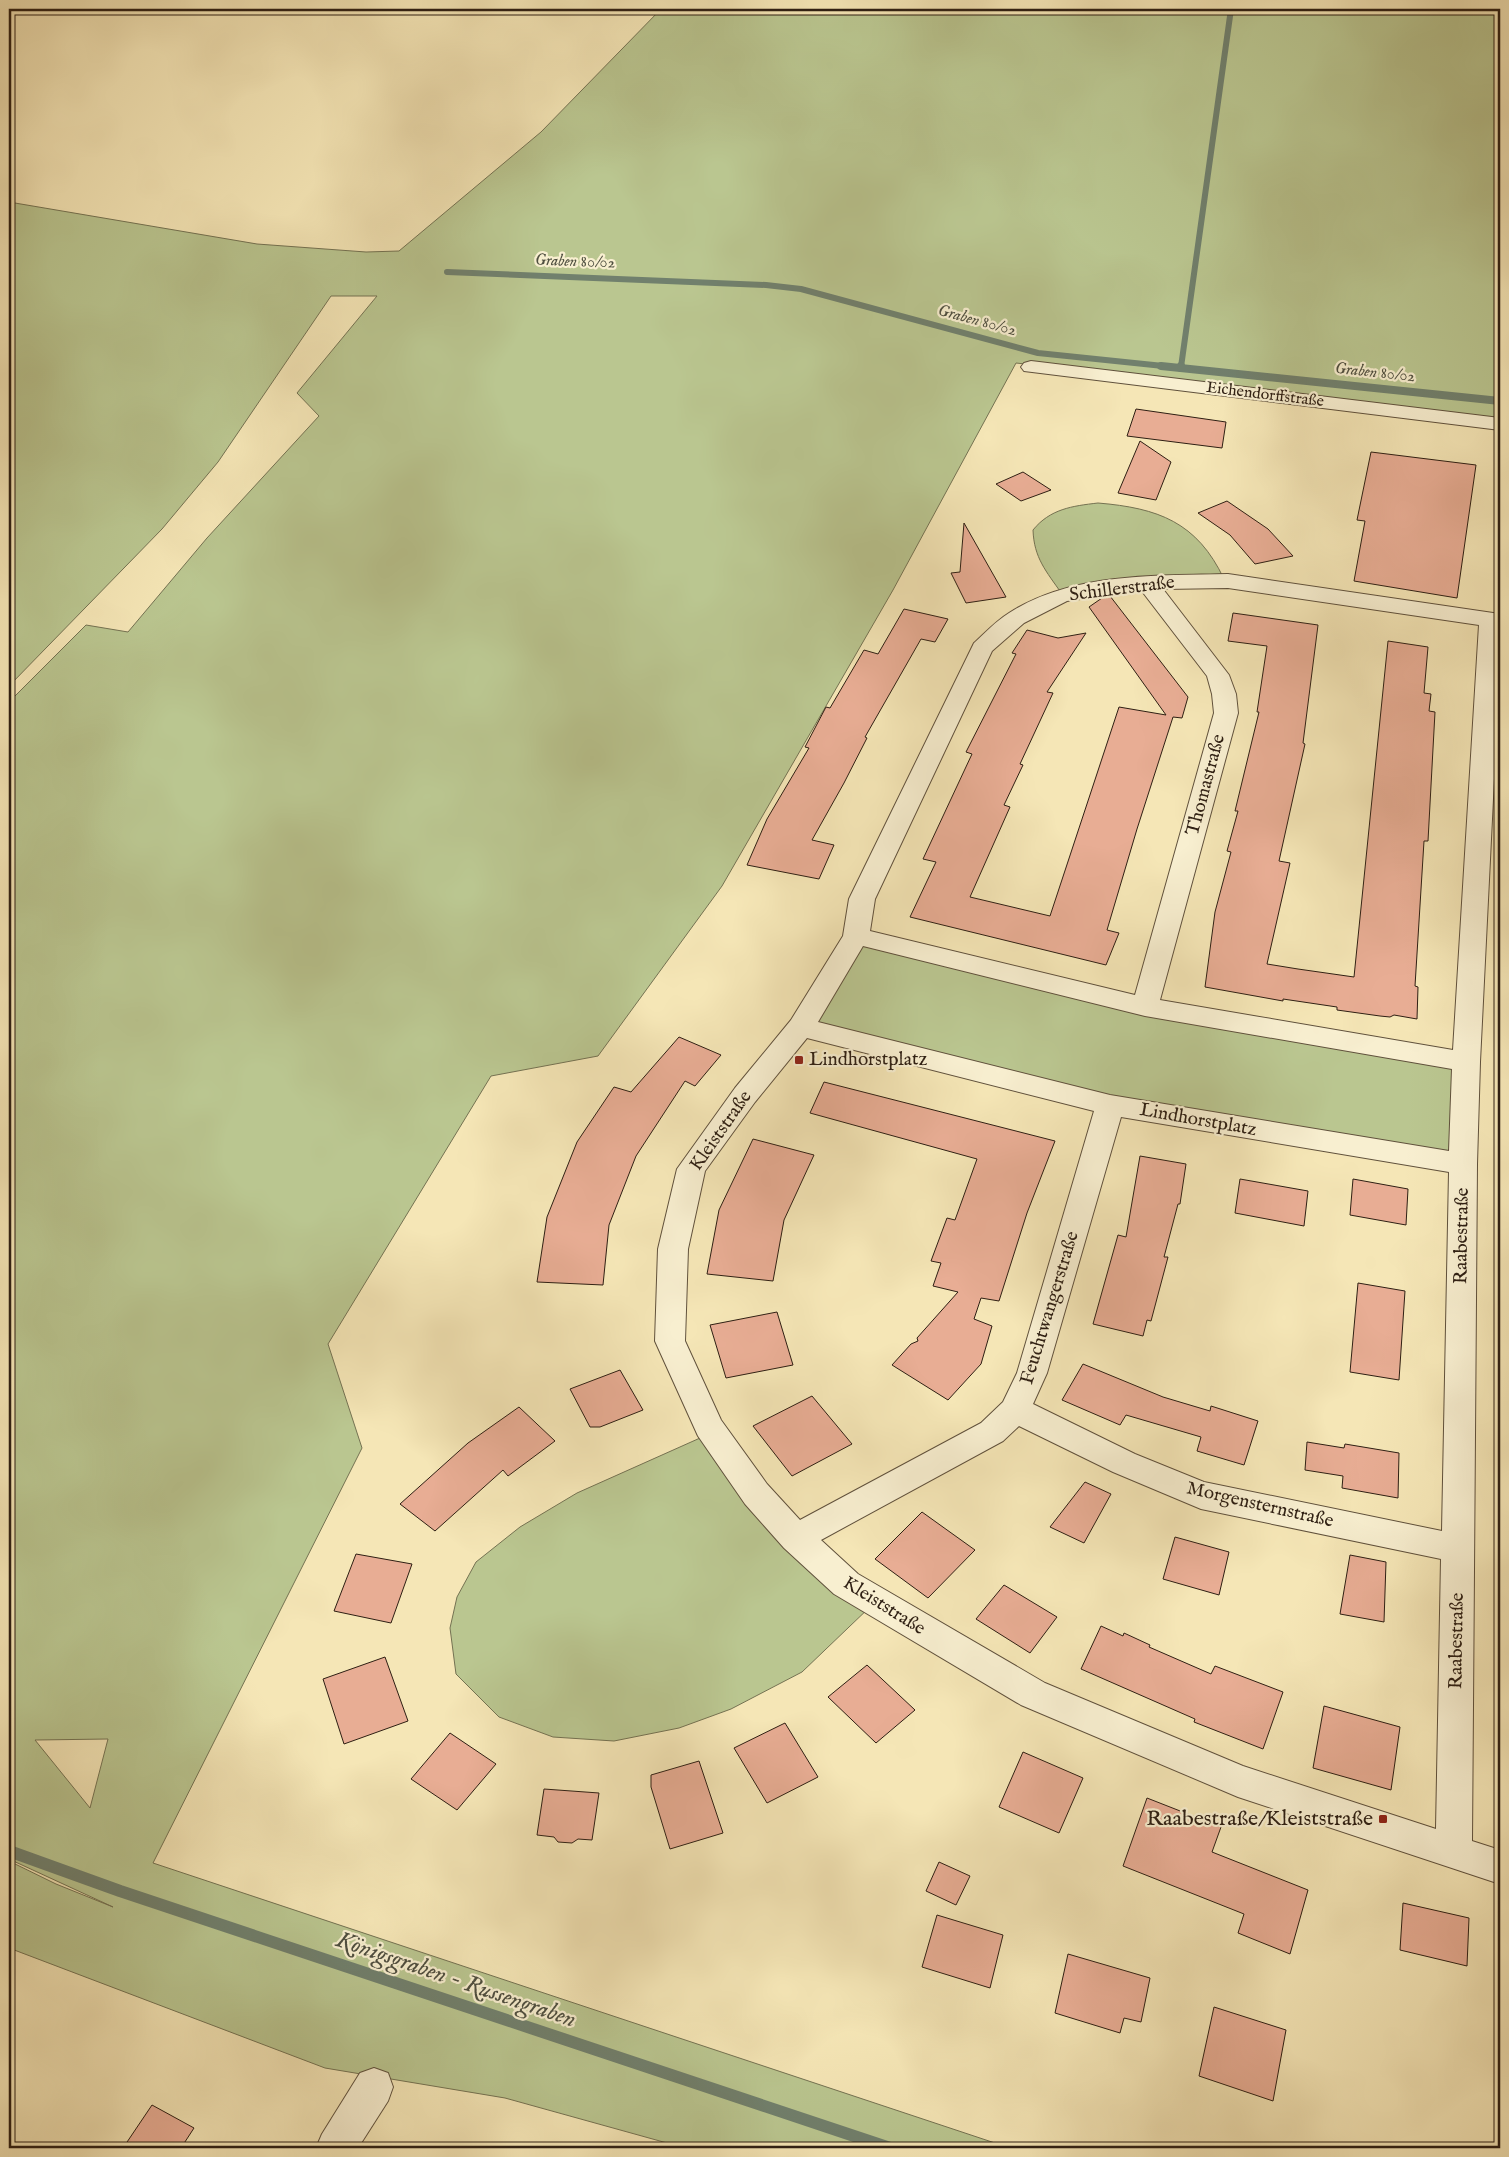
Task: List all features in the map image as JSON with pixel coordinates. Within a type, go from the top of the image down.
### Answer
[{"type":"street","name":"Eichendorffstraße","points":[[1031,367],[1500,424]]},
{"type":"street","name":"Schillerstraße","points":[[856,936],[862,899],[982,648],[1016,618],[1062,596],[1115,586],[1147,583],[1228,581],[1496,620]]},
{"type":"street","name":"Thomastraße","points":[[1145,1007],[1226,713],[1224,694],[1218,675],[1147,583]]},
{"type":"street","name":"Raabestraße","points":[[1454,1853],[1466,1062],[1496,620]]},
{"type":"street","points":[[801,1027],[856,936],[1145,1007],[1466,1062]]},
{"type":"street","name":"Lindhorstplatz","points":[[801,1027],[1110,1105],[1463,1164]]},
{"type":"street","name":"Kleiststraße","points":[[801,1027],[745,1095],[692,1169],[673,1248],[670,1341],[710,1428],[756,1494],[796,1538],[846,1584],[1033,1694],[1238,1781],[1500,1867]]},
{"type":"street","name":"Feuchtwangerstraße","points":[[796,1538],[992,1432],[1015,1410],[1032,1373],[1110,1105]]},
{"type":"street","name":"Morgensternstraße","points":[[1015,1410],[1124,1463],[1200,1495],[1458,1548]]},
{"type":"street","points":[[336,2148],[374,2088]]},
{"type":"green space","points":[[661,9],[1500,9],[1500,421],[1267,390],[1016,363],[893,590],[722,886],[598,1056],[491,1076],[328,1344],[362,1448],[153,1863],[1010,2148],[685,2148],[505,2098],[325,2068],[9,1948],[9,1861],[56,1884],[113,1907],[9,1859],[9,702],[86,625],[128,632],[207,538],[319,416],[297,393],[377,296],[331,296],[218,462],[162,529],[9,686],[9,202],[257,244],[366,252],[399,251],[541,132]],"holes":[[[108,1739],[90,1808],[35,1740]]]},
{"type":"green space","points":[[1098,503],[1120,505],[1157,514],[1188,531],[1213,560],[1224,579],[1062,594],[1038,556],[1033,530],[1054,513],[1070,507]]},
{"type":"green space","points":[[859,939],[1461,1064],[1459,1161],[1120,1104],[806,1026]]},
{"type":"green space","points":[[709,1434],[872,1605],[802,1672],[731,1709],[679,1728],[614,1741],[553,1737],[499,1717],[456,1674],[450,1628],[457,1597],[476,1562],[520,1527],[577,1493]]},
{"type":"building","points":[[1136,409],[1226,422],[1222,448],[1127,436]]},
{"type":"building","points":[[1140,441],[1171,462],[1156,500],[1118,493]]},
{"type":"building","points":[[1371,452],[1476,465],[1457,598],[1354,581],[1365,521],[1357,520]]},
{"type":"building","points":[[1023,472],[1051,490],[1021,501],[996,484]]},
{"type":"building","points":[[1227,501],[1268,529],[1293,556],[1255,564],[1230,535],[1198,513]]},
{"type":"building","points":[[964,523],[1006,597],[966,603],[951,573],[960,572]]},
{"type":"building","points":[[1110,596],[1188,697],[1182,718],[1173,717],[1137,829],[1107,930],[1119,933],[1106,965],[910,917],[936,862],[923,859],[972,754],[966,752],[1016,654],[1012,653],[1027,630],[1058,638],[1086,633],[1047,692],[1053,693],[1020,764],[1023,765],[1004,805],[1010,807],[970,897],[1050,916],[1119,707],[1166,715],[1089,607],[1102,598]]},
{"type":"building","points":[[904,609],[948,619],[935,642],[921,639],[865,737],[867,738],[844,783],[812,840],[834,845],[819,879],[747,865],[767,819],[809,748],[805,747],[826,707],[830,708],[864,650],[878,654]]},
{"type":"building","points":[[1233,613],[1318,625],[1303,743],[1305,744],[1279,861],[1290,863],[1267,964],[1354,977],[1388,641],[1428,647],[1424,693],[1431,694],[1429,711],[1435,712],[1428,841],[1424,841],[1415,986],[1418,987],[1417,1019],[1337,1010],[1337,1007],[1283,999],[1283,1001],[1205,987],[1215,912],[1231,852],[1227,851],[1238,811],[1235,811],[1259,712],[1257,712],[1267,646],[1228,641]]},
{"type":"building","points":[[679,1037],[721,1055],[695,1086],[685,1081],[636,1156],[609,1225],[603,1285],[537,1282],[547,1217],[577,1142],[614,1087],[631,1092]]},
{"type":"building","points":[[824,1082],[1055,1141],[1027,1213],[999,1301],[981,1298],[974,1319],[992,1326],[981,1364],[948,1400],[892,1365],[911,1344],[918,1341],[917,1338],[958,1292],[933,1286],[941,1263],[931,1261],[947,1218],[955,1220],[977,1159],[810,1113]]},
{"type":"building","points":[[753,1139],[814,1155],[784,1220],[773,1281],[707,1274],[719,1210]]},
{"type":"building","points":[[1140,1156],[1186,1164],[1180,1204],[1178,1204],[1164,1257],[1168,1257],[1151,1321],[1147,1320],[1143,1336],[1093,1324],[1118,1235],[1126,1237]]},
{"type":"building","points":[[1240,1179],[1308,1191],[1304,1226],[1235,1213]]},
{"type":"building","points":[[1353,1179],[1408,1189],[1406,1225],[1350,1215]]},
{"type":"building","points":[[1358,1283],[1405,1291],[1399,1380],[1350,1372]]},
{"type":"building","points":[[777,1312],[793,1365],[726,1378],[710,1325]]},
{"type":"building","points":[[1083,1364],[1163,1397],[1210,1411],[1211,1406],[1258,1421],[1244,1465],[1197,1451],[1201,1437],[1126,1415],[1120,1425],[1062,1400]]},
{"type":"building","points":[[620,1370],[643,1410],[600,1427],[590,1427],[570,1389]]},
{"type":"building","points":[[812,1396],[852,1444],[792,1476],[753,1426]]},
{"type":"building","points":[[519,1407],[555,1441],[508,1476],[503,1470],[435,1531],[400,1504],[468,1443]]},
{"type":"building","points":[[1307,1442],[1344,1448],[1345,1444],[1399,1453],[1398,1498],[1342,1488],[1343,1476],[1305,1470]]},
{"type":"building","points":[[1085,1482],[1111,1494],[1084,1543],[1050,1527]]},
{"type":"building","points":[[922,1512],[975,1550],[928,1598],[875,1559]]},
{"type":"building","points":[[1175,1537],[1229,1552],[1219,1595],[1163,1579]]},
{"type":"building","points":[[356,1554],[412,1564],[391,1623],[334,1611]]},
{"type":"building","points":[[1350,1555],[1386,1562],[1384,1622],[1340,1614]]},
{"type":"building","points":[[1004,1585],[1057,1617],[1030,1653],[976,1619]]},
{"type":"building","points":[[1101,1626],[1123,1636],[1124,1633],[1150,1645],[1149,1647],[1211,1674],[1215,1666],[1283,1692],[1263,1749],[1194,1722],[1195,1719],[1081,1669]]},
{"type":"building","points":[[385,1657],[408,1721],[344,1744],[323,1679]]},
{"type":"building","points":[[867,1665],[915,1710],[876,1743],[828,1697]]},
{"type":"building","points":[[1324,1706],[1400,1727],[1391,1790],[1313,1768]]},
{"type":"building","points":[[785,1723],[818,1777],[767,1803],[734,1748]]},
{"type":"building","points":[[450,1733],[496,1764],[457,1810],[411,1779]]},
{"type":"building","points":[[1023,1752],[1083,1778],[1059,1833],[999,1807]]},
{"type":"building","points":[[699,1761],[723,1833],[670,1849],[651,1787],[651,1775]]},
{"type":"building","points":[[544,1789],[599,1793],[592,1840],[578,1839],[572,1843],[558,1842],[554,1837],[537,1835]]},
{"type":"building","points":[[1147,1798],[1221,1827],[1212,1852],[1308,1890],[1290,1954],[1238,1933],[1244,1914],[1123,1866]]},
{"type":"building","points":[[939,1862],[970,1876],[956,1905],[926,1891]]},
{"type":"building","points":[[1403,1903],[1469,1918],[1467,1966],[1400,1950]]},
{"type":"building","points":[[937,1915],[1003,1935],[990,1988],[922,1967]]},
{"type":"building","points":[[1068,1954],[1150,1978],[1141,2022],[1124,2018],[1120,2033],[1055,2013]]},
{"type":"building","points":[[1214,2007],[1286,2030],[1273,2101],[1199,2076]]},
{"type":"building","points":[[152,2105],[194,2128],[181,2148],[123,2148]]},
{"type":"waterway","points":[[1181,367],[1231,9]]},
{"type":"waterway","name":"Graben 80/02","points":[[447,272],[766,285],[801,289],[1038,353],[1173,367]]},
{"type":"waterway","name":"Graben 80/02","points":[[1161,366],[1500,401]]},
{"type":"waterway","name":"Königsgraben - Russengraben","points":[[9,1851],[120,1891],[890,2148]]},
{"type":"place","name":"Lindhorstplatz","points":[[799,1060]]},
{"type":"place","name":"Raabestraße/Kleiststraße","points":[[1383,1819]]}]
